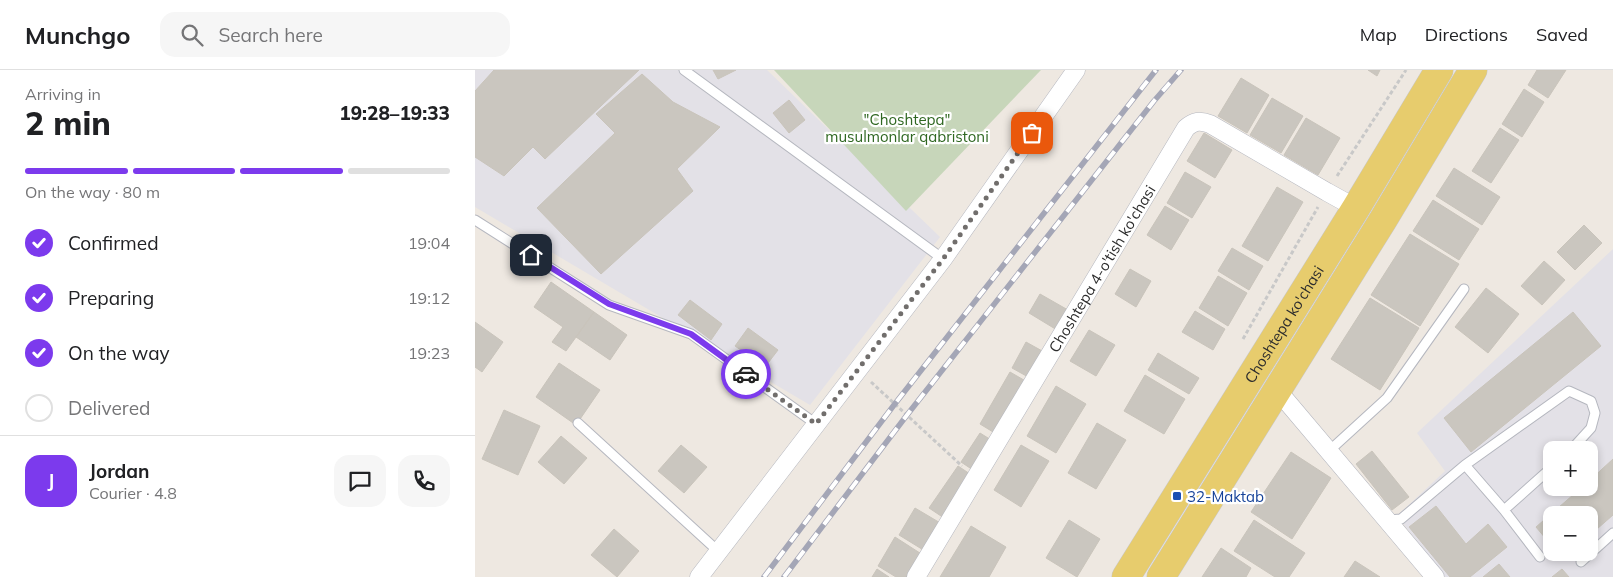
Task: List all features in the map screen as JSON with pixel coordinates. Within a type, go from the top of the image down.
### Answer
[{"type":"main road","name":"Choshtepa ko'chasi","points":[[1126,577],[1356,208],[1439,70]]},
{"type":"main road","name":"Choshtepa ko'chasi","points":[[1161,577],[1383,220],[1473,70]]},
{"type":"street","points":[[699,577],[943,259],[1077,70]]},
{"type":"street","name":"Choshtepa 4-o'tish ko'chasi","points":[[916,577],[1186,128],[1192,122],[1201,121],[1210,124],[1356,208]]},
{"type":"street","points":[[1277,391],[1435,577]]},
{"type":"lane","points":[[684,70],[943,259]]},
{"type":"lane","points":[[475,220],[609,304],[691,334],[816,424]]},
{"type":"lane","points":[[1329,451],[1387,398],[1464,289]]},
{"type":"lane","points":[[1388,520],[1401,519],[1465,465],[1569,391],[1591,401],[1595,413],[1591,428],[1579,441]]},
{"type":"lane","points":[[578,423],[719,552]]},
{"type":"lane","points":[[1465,465],[1504,510],[1540,557]]},
{"type":"lane","points":[[1504,510],[1543,475]]},
{"type":"lane","points":[[1581,562],[1613,533]]},
{"type":"path","points":[[1327,192],[1406,70]]},
{"type":"path","points":[[857,370],[976,478]]},
{"type":"shaded area","points":[[475,70],[767,70],[940,237],[810,405],[475,207]]},
{"type":"shaded area","points":[[1613,249],[1613,577],[1445,577],[1397,516],[1445,471],[1417,433]]},
{"type":"green space","name":"\"Choshtepa\" musulmonlar qabristoni","points":[[774,70],[1041,70],[906,211]]},
{"type":"building","points":[[494,70],[639,70],[545,159],[533,147],[504,176],[475,157],[475,91]]},
{"type":"building","points":[[713,70],[736,70],[718,79]]},
{"type":"building","points":[[1368,70],[1380,70],[1377,76]]},
{"type":"building","points":[[1537,70],[1566,70],[1548,98],[1528,85]]},
{"type":"building","points":[[642,74],[673,102],[720,127],[677,169],[693,191],[601,274],[537,208],[615,133],[596,114]]},
{"type":"building","points":[[1241,78],[1269,95],[1247,133],[1218,116]]},
{"type":"building","points":[[1524,89],[1544,102],[1522,137],[1502,124]]},
{"type":"building","points":[[1272,98],[1303,116],[1281,153],[1250,135]]},
{"type":"building","points":[[789,100],[805,120],[789,133],[773,113]]},
{"type":"building","points":[[1306,118],[1340,138],[1318,175],[1284,155]]},
{"type":"building","points":[[1500,128],[1519,140],[1491,183],[1472,171]]},
{"type":"building","points":[[1204,133],[1232,150],[1215,178],[1187,161]]},
{"type":"building","points":[[1454,168],[1500,197],[1482,225],[1436,196]]},
{"type":"building","points":[[1185,172],[1211,187],[1192,218],[1167,203]]},
{"type":"building","points":[[1277,187],[1303,202],[1268,261],[1242,246]]},
{"type":"building","points":[[1433,200],[1479,229],[1459,260],[1413,231]]},
{"type":"building","points":[[1165,206],[1189,220],[1171,250],[1147,235]]},
{"type":"building","points":[[1584,225],[1602,243],[1575,270],[1557,252]]},
{"type":"building","points":[[1410,234],[1459,264],[1420,326],[1371,295]]},
{"type":"building","points":[[1232,248],[1263,266],[1249,290],[1218,271]]},
{"type":"building","points":[[1544,261],[1565,280],[1542,305],[1521,286]]},
{"type":"building","points":[[1130,269],[1151,281],[1136,307],[1115,294]]},
{"type":"building","points":[[1218,276],[1247,293],[1228,326],[1199,308]]},
{"type":"building","points":[[551,282],[594,312],[566,351],[552,342],[563,327],[534,307]]},
{"type":"building","points":[[1486,288],[1519,314],[1488,353],[1455,327]]},
{"type":"building","points":[[1040,294],[1068,310],[1057,330],[1029,313]]},
{"type":"building","points":[[1370,298],[1419,328],[1380,390],[1331,359]]},
{"type":"building","points":[[690,300],[722,324],[711,340],[678,315]]},
{"type":"building","points":[[1195,311],[1225,329],[1213,350],[1182,332]]},
{"type":"building","points":[[594,312],[627,335],[610,360],[576,337]]},
{"type":"building","points":[[1573,312],[1601,346],[1471,452],[1444,418]]},
{"type":"building","points":[[475,322],[503,342],[482,372],[475,367]]},
{"type":"building","points":[[748,328],[778,350],[765,367],[735,346]]},
{"type":"building","points":[[1089,330],[1115,345],[1096,376],[1070,361]]},
{"type":"building","points":[[1026,342],[1044,352],[1030,378],[1012,368]]},
{"type":"building","points":[[1158,353],[1199,378],[1189,394],[1148,370]]},
{"type":"building","points":[[559,363],[600,390],[576,425],[536,397]]},
{"type":"building","points":[[1010,372],[1029,383],[998,435],[980,424]]},
{"type":"building","points":[[1145,375],[1185,399],[1164,434],[1124,411]]},
{"type":"building","points":[[1056,386],[1086,404],[1056,453],[1027,436]]},
{"type":"building","points":[[504,410],[540,426],[518,475],[482,459]]},
{"type":"building","points":[[1097,423],[1126,440],[1096,489],[1068,473]]},
{"type":"building","points":[[980,433],[996,443],[976,472],[961,462]]},
{"type":"building","points":[[561,436],[587,458],[564,484],[538,462]]},
{"type":"building","points":[[681,445],[707,467],[684,493],[658,471]]},
{"type":"building","points":[[1021,445],[1049,461],[1021,507],[994,490]]},
{"type":"building","points":[[1372,451],[1409,497],[1392,510],[1356,464]]},
{"type":"building","points":[[1291,452],[1331,478],[1292,539],[1251,512]]},
{"type":"building","points":[[1613,459],[1613,515],[1598,528],[1598,506],[1560,506],[1572,496],[1598,496],[1598,473]]},
{"type":"building","points":[[958,466],[973,476],[944,518],[929,508]]},
{"type":"building","points":[[1436,506],[1466,544],[1488,524],[1507,547],[1470,577],[1450,577],[1409,527]]},
{"type":"building","points":[[915,508],[942,524],[925,551],[899,535]]},
{"type":"building","points":[[1069,520],[1100,539],[1077,577],[1046,558]]},
{"type":"building","points":[[1254,520],[1305,553],[1289,577],[1275,577],[1234,551]]},
{"type":"building","points":[[1543,521],[1543,535],[1536,527]]},
{"type":"building","points":[[971,526],[1006,547],[989,577],[940,577]]},
{"type":"building","points":[[614,529],[639,551],[617,577],[591,555]]},
{"type":"building","points":[[895,537],[923,555],[910,577],[896,577],[878,566]]},
{"type":"building","points":[[1221,548],[1251,568],[1246,577],[1202,577]]},
{"type":"building","points":[[1355,561],[1380,577],[1344,577]]},
{"type":"building","points":[[1499,564],[1510,577],[1483,577]]},
{"type":"building","points":[[877,569],[889,577],[872,577]]},
{"type":"building","points":[[1562,569],[1569,577],[1552,577]]},
{"type":"railway","points":[[764,577],[894,405],[1156,70]]},
{"type":"railway","points":[[784,577],[907,415],[1154,101],[1181,70]]},
{"type":"way so far","points":[[746,374],[816,424],[943,259],[1032,133]]},
{"type":"place","name":"32-Maktab","points":[[1177,496]]},
{"type":"route","points":[[531,255],[609,304],[691,334],[746,374]]}]
